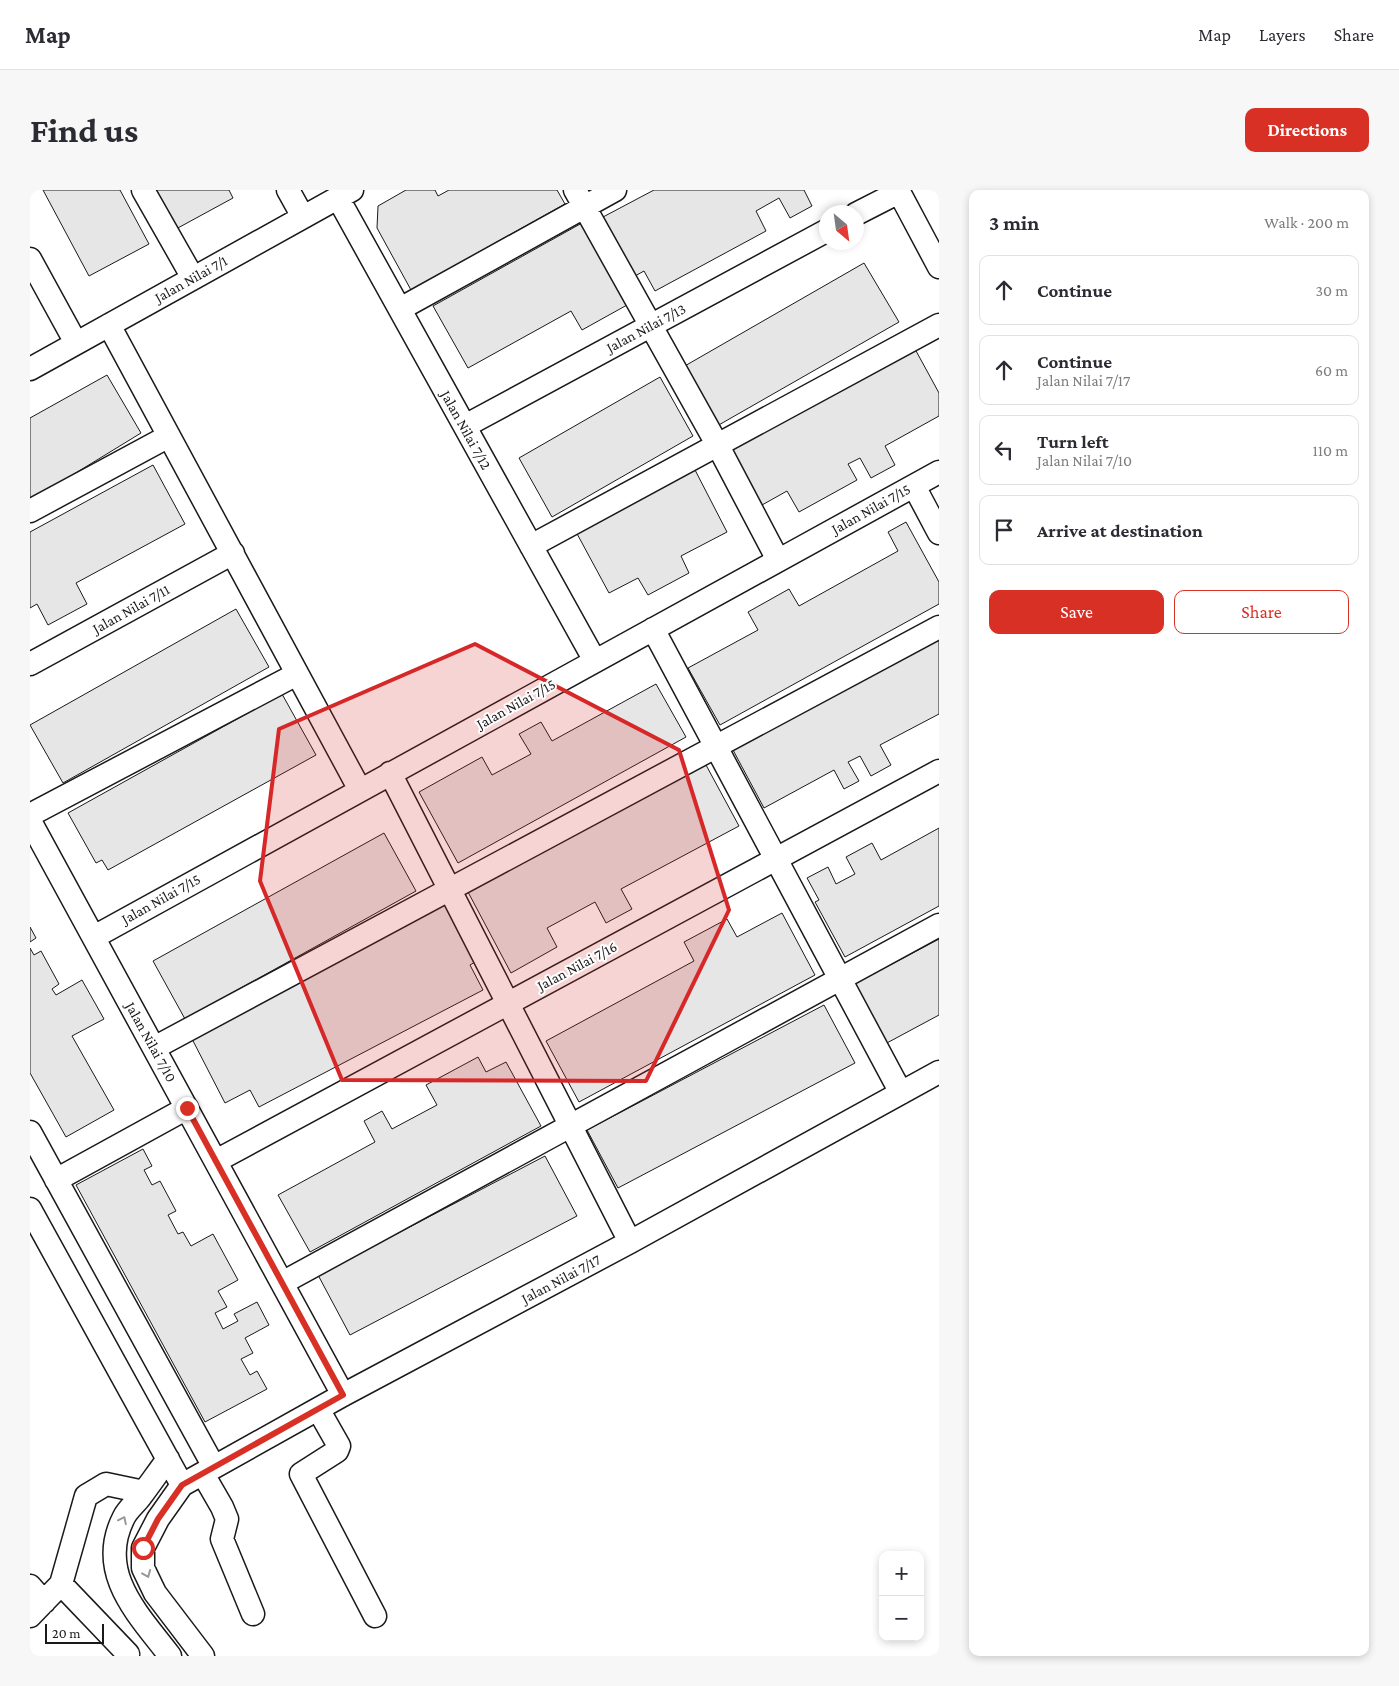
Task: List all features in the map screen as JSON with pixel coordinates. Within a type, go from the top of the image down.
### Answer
[{"type":"street","points":[[143,190],[193,278]]},
{"type":"street","points":[[288,190],[303,217]]},
{"type":"street","points":[[400,310],[580,199],[615,190]]},
{"type":"street","points":[[864,210],[898,191],[939,267]]},
{"type":"street","name":"Jalan Nilai 7/1","points":[[30,369],[345,194]]},
{"type":"street","name":"Jalan Nilai 7/12","points":[[345,194],[400,310],[595,661]]},
{"type":"street","points":[[580,199],[718,446],[778,560]]},
{"type":"street","name":"Jalan Nilai 7/13","points":[[465,426],[819,235]]},
{"type":"street","points":[[30,259],[76,343]]},
{"type":"street","points":[[109,325],[360,790]]},
{"type":"street","points":[[531,546],[939,325]]},
{"type":"street","points":[[30,511],[169,436]]},
{"type":"street","name":"Jalan Nilai 7/15","points":[[94,937],[939,472]]},
{"type":"street","points":[[914,486],[939,533]]},
{"type":"street","name":"Jalan Nilai 7/11","points":[[30,664],[232,553]]},
{"type":"street","points":[[154,1048],[939,627]]},
{"type":"street","points":[[653,629],[901,1093]]},
{"type":"street","points":[[30,815],[298,674]]},
{"type":"street","name":"Jalan Nilai 7/16","points":[[216,1161],[939,771]]},
{"type":"street","points":[[390,773],[630,1242]]},
{"type":"street","name":"Jalan Nilai 7/10","points":[[33,835],[94,937],[343,1395]]},
{"type":"street","points":[[282,1282],[939,925]]},
{"type":"street","name":"Jalan Nilai 7/17","points":[[182,1485],[343,1395],[630,1242],[939,1072]]},
{"type":"street","points":[[56,1180],[187,1108]]},
{"type":"street","points":[[30,1132],[208,1471],[227,1519],[222,1539],[252,1614]]},
{"type":"street","points":[[30,1209],[182,1485],[158,1519],[143,1548],[143,1568],[155,1593],[203,1656]]},
{"type":"street","points":[[318,1409],[338,1446],[337,1451],[301,1474],[375,1616]]},
{"type":"street","points":[[168,1459],[125,1515],[116,1535],[117,1573],[124,1596],[170,1656]]},
{"type":"street","points":[[35,1601],[61,1584],[86,1496],[106,1484],[144,1492]]},
{"type":"street","points":[[61,1584],[128,1654],[127,1656]]},
{"type":"highlighted area","points":[[475,644],[679,750],[729,910],[646,1081],[342,1080],[260,881],[279,729]]},
{"type":"building","points":[[43,190],[120,190],[149,244],[89,276]]},
{"type":"building","points":[[154,190],[229,190],[233,198],[176,229]]},
{"type":"building","points":[[406,190],[435,190],[438,196],[449,190],[557,190],[565,204],[411,290],[377,228],[378,206]]},
{"type":"building","points":[[654,190],[804,190],[812,206],[790,218],[779,198],[756,211],[766,231],[655,291],[644,271],[635,276],[603,217]]},
{"type":"building","points":[[582,223],[627,305],[582,330],[571,311],[468,368],[433,306]]},
{"type":"building","points":[[864,263],[899,322],[717,426],[683,367]]},
{"type":"building","points":[[915,349],[939,393],[939,416],[885,446],[895,465],[871,478],[860,458],[848,464],[857,480],[799,512],[787,491],[762,505],[732,450]]},
{"type":"building","points":[[107,375],[141,433],[30,501],[30,418]]},
{"type":"building","points":[[660,377],[693,436],[552,517],[519,458]]},
{"type":"building","points":[[153,465],[185,524],[76,583],[87,604],[48,625],[37,604],[30,608],[30,532]]},
{"type":"building","points":[[694,468],[727,532],[681,556],[689,573],[648,595],[638,578],[609,593],[575,530]]},
{"type":"building","points":[[906,522],[939,582],[939,604],[720,725],[688,668],[758,630],[748,612],[789,589],[799,606],[898,551],[888,532]]},
{"type":"building","points":[[236,609],[269,667],[63,783],[30,725]]},
{"type":"building","points":[[939,640],[939,714],[880,745],[891,765],[871,776],[860,756],[848,762],[859,781],[844,789],[834,770],[764,808],[733,750]]},
{"type":"building","points":[[656,684],[686,737],[458,863],[419,792],[482,757],[492,775],[531,754],[519,734],[541,722],[552,741]]},
{"type":"building","points":[[282,694],[316,755],[108,870],[102,860],[96,863],[68,813]]},
{"type":"building","points":[[706,765],[739,826],[621,889],[632,909],[606,923],[595,902],[547,928],[557,947],[511,973],[468,892]]},
{"type":"building","points":[[939,828],[939,906],[845,957],[815,902],[819,900],[807,878],[828,867],[836,884],[855,874],[846,857],[872,843],[881,860]]},
{"type":"building","points":[[384,833],[416,891],[185,1019],[153,961]]},
{"type":"building","points":[[445,904],[475,962],[470,965],[483,990],[259,1107],[250,1090],[225,1103],[191,1037]]},
{"type":"building","points":[[782,913],[815,975],[579,1102],[546,1041],[694,961],[684,942],[727,919],[737,937]]},
{"type":"building","points":[[30,927],[36,938],[30,942]]},
{"type":"building","points":[[939,939],[939,1015],[885,1044],[854,984]]},
{"type":"building","points":[[30,948],[34,955],[41,951],[59,984],[52,989],[56,995],[82,980],[104,1019],[72,1036],[114,1110],[66,1137],[30,1073]]},
{"type":"building","points":[[824,1005],[855,1063],[618,1188],[587,1130]]},
{"type":"building","points":[[478,1057],[486,1072],[506,1062],[541,1126],[310,1252],[278,1195],[375,1142],[364,1121],[382,1111],[392,1129],[437,1105],[426,1085]]},
{"type":"building","points":[[143,1149],[152,1166],[144,1170],[152,1185],[160,1181],[176,1211],[168,1215],[178,1234],[183,1232],[191,1246],[213,1234],[238,1280],[218,1291],[227,1307],[215,1313],[223,1329],[238,1321],[234,1314],[257,1302],[269,1325],[245,1338],[253,1353],[241,1359],[250,1375],[257,1371],[267,1389],[205,1422],[76,1185]]},
{"type":"building","points":[[545,1156],[577,1216],[350,1335],[318,1275]]},
{"type":"route","points":[[143,1548],[158,1519],[182,1485],[343,1395],[187,1108]]}]
